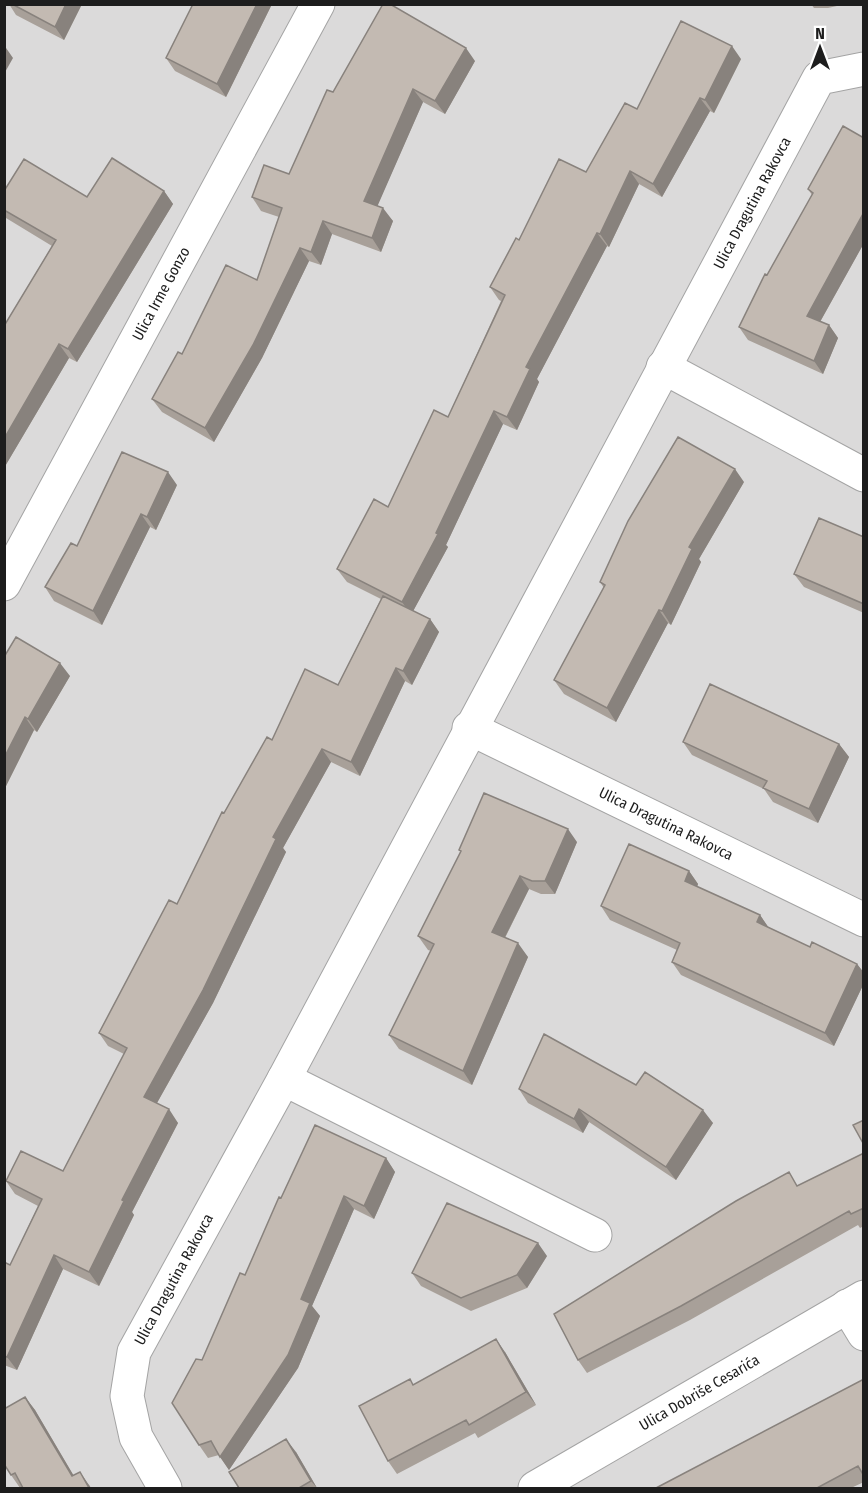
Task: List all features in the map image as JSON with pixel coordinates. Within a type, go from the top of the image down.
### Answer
[{"type":"street","name":"Ulica Irme Gonzo","points":[[4,584],[318,4]]},
{"type":"street","name":"Ulica Dragutina Rakovca","points":[[165,1488],[136,1437],[127,1396],[134,1352],[284,1080],[469,728],[819,78],[864,69]]},
{"type":"street","points":[[663,367],[864,475]]},
{"type":"street","name":"Ulica Dragutina Rakovca","points":[[469,728],[864,920]]},
{"type":"street","points":[[284,1080],[595,1235]]},
{"type":"street","points":[[855,1302],[864,1334]]},
{"type":"street","name":"Ulica Dobriše Cesarića","points":[[535,1488],[855,1302]]},
{"type":"shaded area","points":[[5,5],[863,5],[863,1488],[5,1488]]},
{"type":"building","points":[[12,4],[66,4],[55,27]]},
{"type":"building","points":[[193,4],[257,4],[217,84],[166,58]]},
{"type":"building","points":[[383,4],[390,4],[466,48],[435,101],[413,89],[364,201],[383,208],[372,238],[323,221],[311,252],[300,248],[253,345],[205,428],[152,399],[178,352],[182,354],[226,265],[257,280],[282,208],[252,197],[264,165],[289,174],[327,90],[333,92]]},
{"type":"building","points":[[681,21],[732,46],[705,100],[700,98],[653,184],[630,171],[600,234],[597,233],[526,367],[530,369],[507,417],[494,411],[436,533],[438,534],[402,602],[337,569],[374,499],[388,507],[434,410],[448,417],[505,295],[490,287],[516,238],[519,240],[559,159],[586,172],[625,103],[637,109]]},
{"type":"building","points":[[843,126],[864,138],[864,212],[807,316],[829,325],[814,361],[739,327],[765,274],[767,275],[813,193],[808,189]]},
{"type":"building","points":[[112,158],[164,191],[68,349],[59,344],[4,439],[4,326],[56,240],[4,210],[4,191],[24,159],[87,197]]},
{"type":"building","points":[[678,437],[735,469],[689,547],[692,549],[662,611],[659,610],[607,708],[554,680],[605,585],[600,582],[628,521]]},
{"type":"building","points":[[122,452],[168,472],[147,517],[141,514],[93,611],[45,587],[71,543],[77,546]]},
{"type":"building","points":[[819,518],[864,537],[864,604],[794,574]]},
{"type":"building","points":[[383,596],[430,619],[403,671],[396,668],[351,762],[322,749],[273,837],[276,839],[203,990],[144,1097],[169,1109],[122,1200],[124,1201],[89,1272],[54,1255],[7,1357],[4,1356],[4,1262],[10,1265],[42,1199],[6,1181],[21,1151],[63,1171],[127,1048],[99,1033],[169,900],[177,904],[222,812],[224,813],[267,737],[272,740],[305,669],[338,685]]},
{"type":"building","points":[[16,637],[60,663],[28,719],[25,717],[4,758],[4,657]]},
{"type":"building","points":[[710,684],[839,744],[809,809],[763,788],[767,781],[683,742]]},
{"type":"building","points":[[484,793],[568,829],[545,881],[532,881],[520,876],[492,932],[518,943],[463,1071],[389,1035],[434,944],[418,936],[461,851],[459,850]]},
{"type":"building","points":[[629,844],[689,871],[685,881],[760,915],[757,922],[810,947],[812,942],[857,964],[825,1033],[672,962],[680,943],[601,906]]},
{"type":"building","points":[[544,1034],[636,1085],[645,1072],[703,1110],[666,1167],[579,1109],[574,1119],[519,1089]]},
{"type":"building","points":[[864,1120],[864,1145],[853,1125]]},
{"type":"building","points":[[315,1125],[386,1158],[364,1206],[344,1196],[301,1299],[310,1303],[288,1355],[220,1457],[211,1441],[199,1445],[172,1403],[196,1359],[202,1360],[240,1273],[245,1275],[279,1197],[281,1198]]},
{"type":"building","points":[[864,1153],[864,1208],[851,1214],[849,1211],[681,1306],[578,1360],[554,1314],[736,1201],[789,1172],[797,1186]]},
{"type":"building","points":[[447,1203],[538,1243],[517,1275],[461,1298],[412,1273]]},
{"type":"building","points":[[496,1339],[526,1392],[469,1425],[466,1420],[388,1461],[359,1406],[410,1379],[413,1385]]},
{"type":"building","points":[[864,1379],[864,1476],[858,1466],[817,1488],[656,1488]]},
{"type":"building","points":[[25,1397],[72,1476],[80,1472],[89,1488],[23,1488],[15,1473],[11,1475],[4,1464],[4,1409]]},
{"type":"building","points":[[286,1439],[311,1481],[299,1488],[239,1488],[229,1472]]}]
